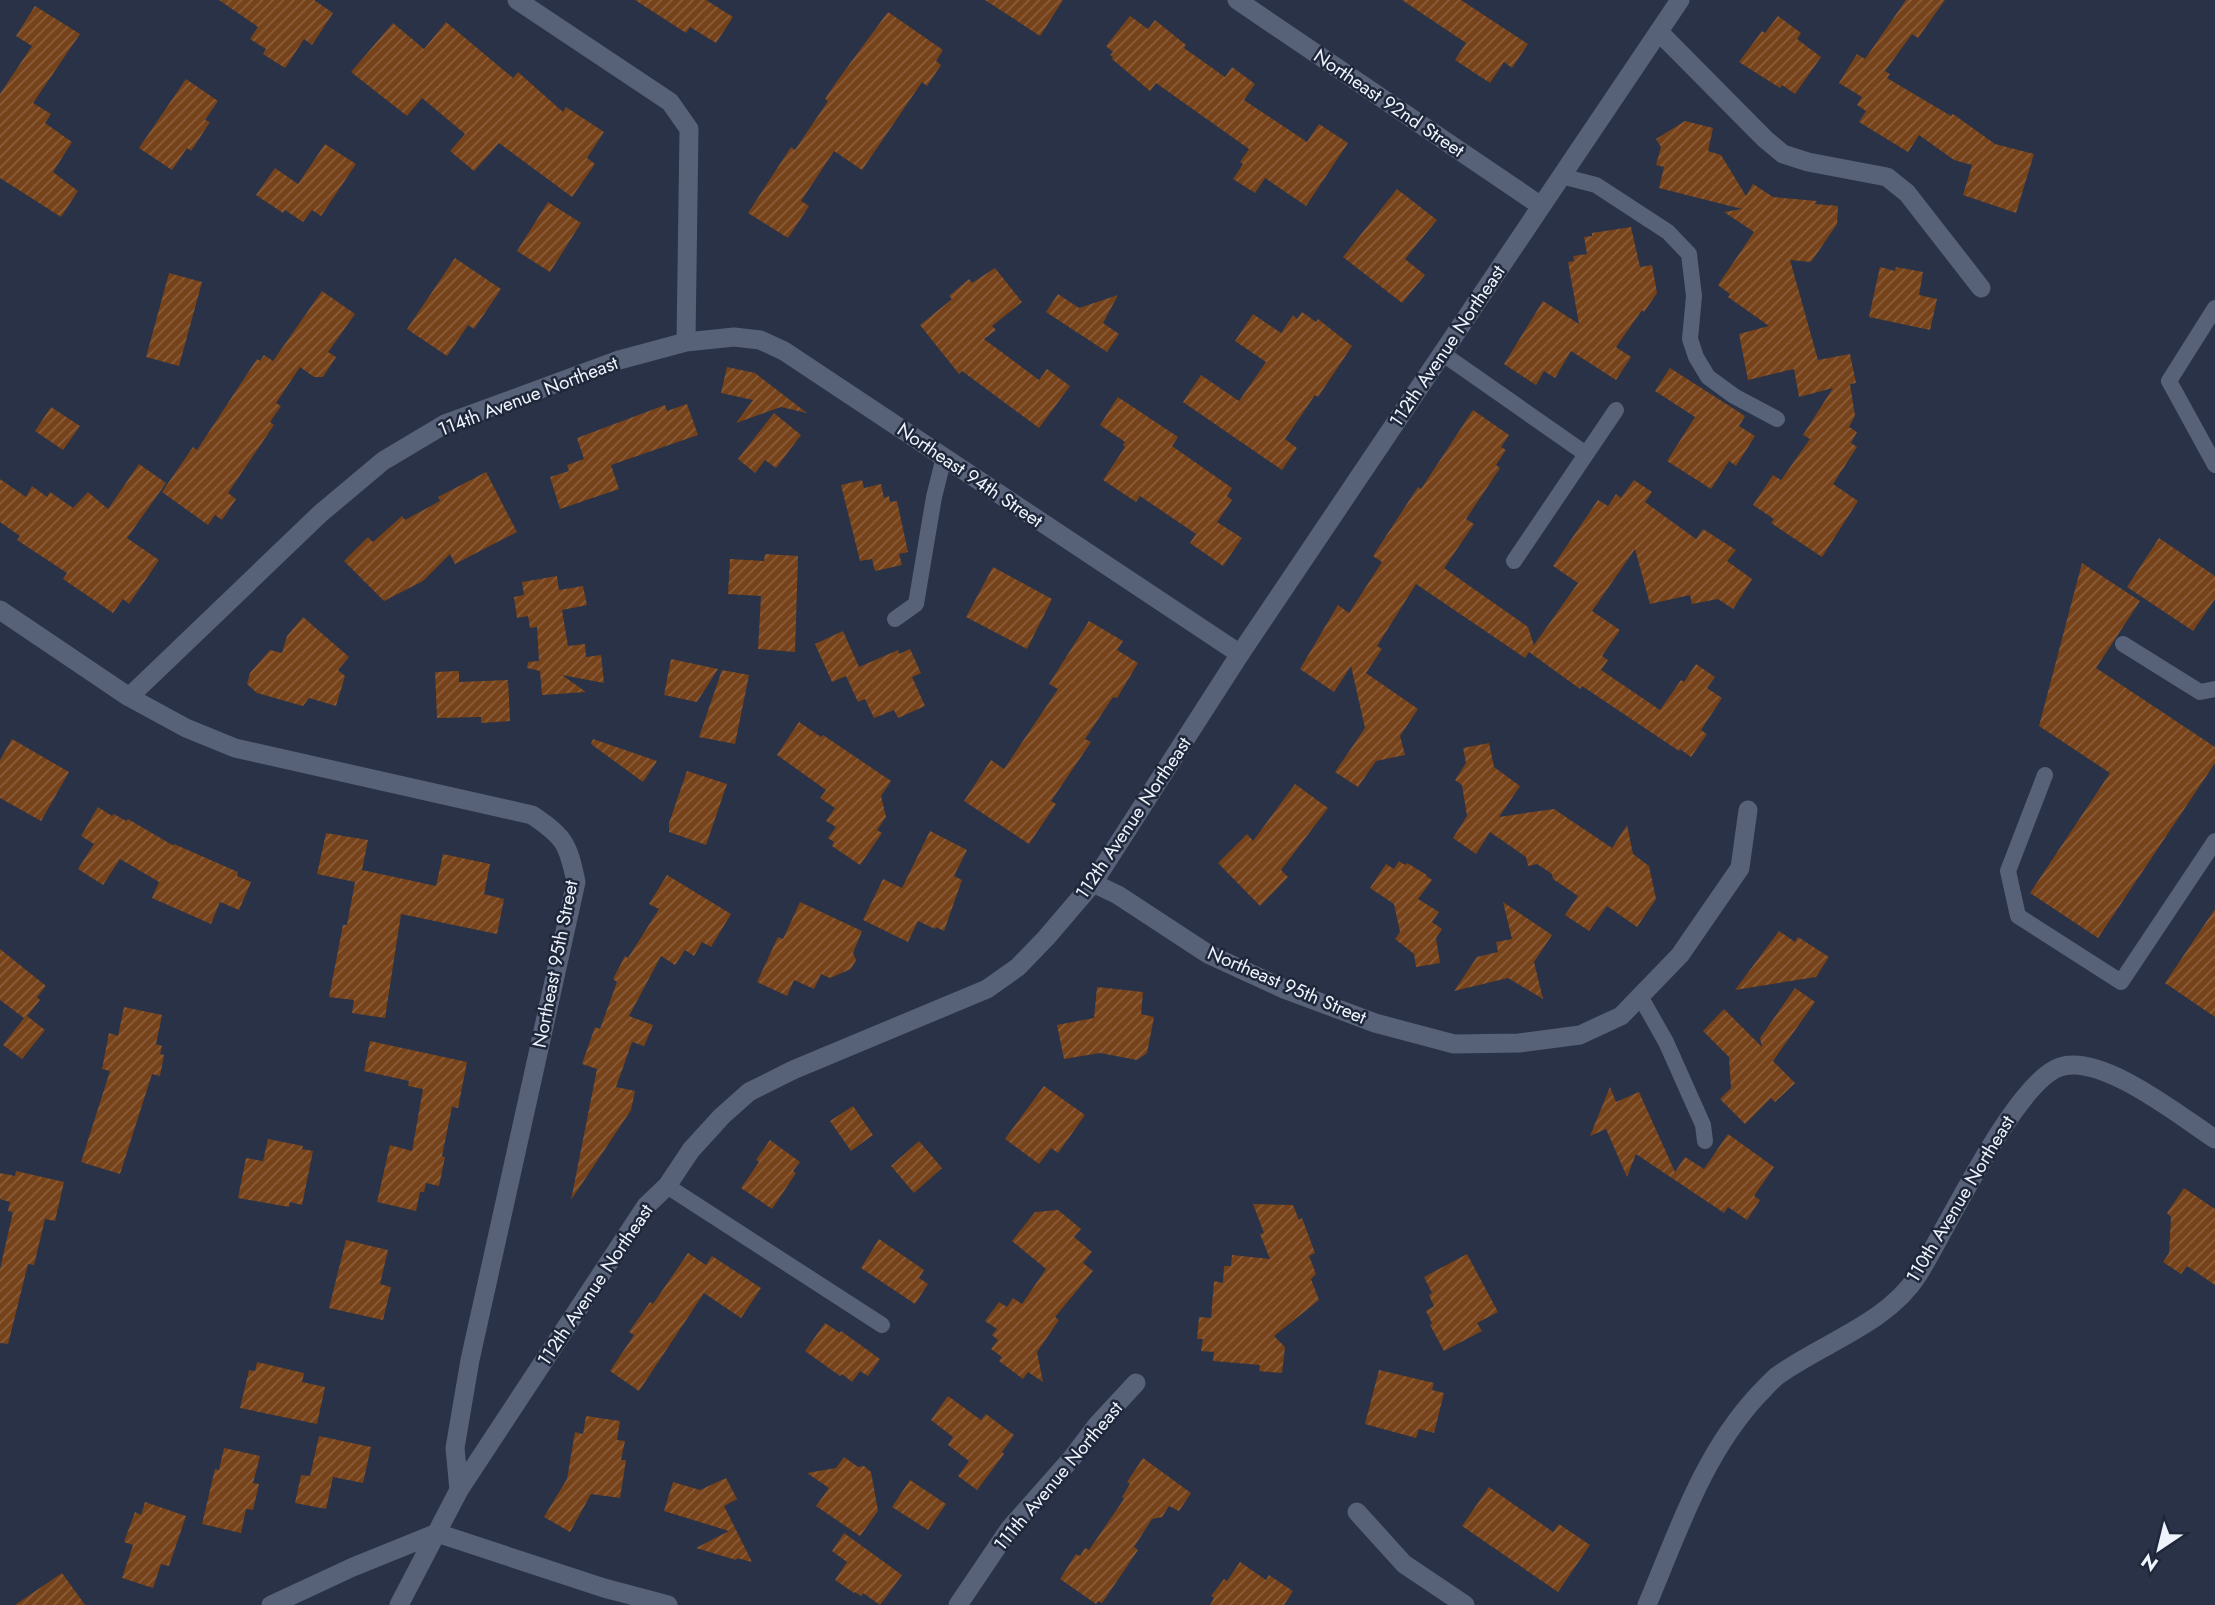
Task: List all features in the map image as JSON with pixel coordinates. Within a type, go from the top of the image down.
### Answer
[{"type":"street","points":[[517,0],[670,102],[689,128],[686,342]]},
{"type":"street","name":"Northeast 92nd Street","points":[[1237,0],[1541,206]]},
{"type":"street","name":"112th Avenue Northeast","points":[[400,1605],[459,1490],[646,1206],[667,1186],[691,1150],[722,1116],[749,1092],[793,1070],[988,989],[1018,967],[1093,883],[1240,654],[1680,0]]},
{"type":"street","points":[[1659,32],[1783,154],[1808,162],[1887,177],[1907,193],[1981,288]]},
{"type":"street","name":"Northeast 94th Street","points":[[686,342],[734,338],[760,340],[784,351],[1240,654]]},
{"type":"street","name":"114th Avenue Northeast","points":[[129,697],[321,513],[383,461],[445,424],[619,360],[686,342]]},
{"type":"street","name":"Northeast 95th Street","points":[[0,610],[129,697],[186,728],[235,748],[532,815],[556,831],[570,851],[576,882],[470,1360],[454,1448],[459,1490]]},
{"type":"street","name":"Northeast 95th Street","points":[[1093,883],[1118,895],[1208,954],[1284,989],[1374,1023],[1454,1044],[1519,1043],[1580,1035],[1621,1016],[1679,955],[1740,868],[1748,810]]},
{"type":"street","name":"110th Avenue Northeast","points":[[1647,1605],[1703,1472],[1741,1414],[1775,1378],[1889,1306],[1916,1278],[2020,1101],[2034,1084],[2060,1067],[2083,1065],[2118,1075],[2215,1139]]},
{"type":"street","name":"111th Avenue Northeast","points":[[958,1605],[1010,1528],[1072,1458],[1097,1424],[1136,1383]]},
{"type":"street","points":[[1357,1512],[1404,1564],[1465,1605]]},
{"type":"street","points":[[271,1605],[353,1567],[437,1533],[604,1588],[668,1605]]},
{"type":"lane","points":[[1561,176],[1596,185],[1668,232],[1689,254],[1694,296],[1690,340],[1696,357],[1708,377],[1734,396],[1777,419]]},
{"type":"lane","points":[[2215,308],[2169,381],[2215,465]]},
{"type":"lane","points":[[1443,354],[1586,454]]},
{"type":"lane","points":[[1514,561],[1616,410]]},
{"type":"lane","points":[[895,619],[916,604],[934,497],[944,457]]},
{"type":"lane","points":[[2123,644],[2200,692],[2215,689]]},
{"type":"lane","points":[[2045,775],[2008,871],[2018,916],[2121,982],[2215,841]]},
{"type":"lane","points":[[1640,996],[1666,1042],[1703,1125],[1705,1141]]},
{"type":"lane","points":[[667,1186],[882,1325]]},
{"type":"building","points":[[219,0],[314,0],[333,13],[312,45],[304,39],[285,68],[263,54],[266,49],[250,39],[258,27]]},
{"type":"building","points":[[635,0],[706,0],[733,17],[716,43],[690,27],[686,33]]},
{"type":"building","points":[[985,0],[1063,0],[1040,36]]},
{"type":"building","points":[[1402,0],[1461,0],[1528,44],[1512,68],[1504,62],[1490,83],[1455,60],[1466,43]]},
{"type":"building","points":[[1906,0],[1945,0],[1918,38],[1912,34],[1885,71],[1890,74],[1887,78],[1951,116],[1953,114],[1995,144],[2034,154],[2016,213],[1963,195],[1972,165],[1954,160],[1919,135],[1908,152],[1859,122],[1866,111],[1857,105],[1862,97],[1839,83],[1857,54],[1865,59]]},
{"type":"building","points":[[35,6],[80,34],[33,103],[51,114],[45,123],[72,142],[53,172],[78,191],[61,217],[0,178],[0,94],[32,46],[16,36]]},
{"type":"building","points":[[888,12],[943,50],[936,61],[941,65],[927,86],[922,82],[862,170],[834,151],[801,201],[809,206],[788,238],[748,213],[791,147],[795,150],[828,101],[825,99],[837,81]]},
{"type":"building","points":[[1130,16],[1148,29],[1155,20],[1186,45],[1184,48],[1225,77],[1232,67],[1255,84],[1244,100],[1307,142],[1319,124],[1348,143],[1306,206],[1265,178],[1255,193],[1233,179],[1249,149],[1156,83],[1150,91],[1112,59],[1110,55],[1113,52],[1106,46]]},
{"type":"building","points":[[1778,16],[1801,33],[1797,39],[1821,57],[1795,94],[1782,85],[1780,88],[1739,62],[1762,31],[1765,33]]},
{"type":"building","points":[[446,22],[513,78],[518,72],[563,112],[566,107],[604,132],[587,158],[595,164],[572,197],[499,143],[474,171],[450,151],[465,134],[422,98],[407,116],[351,72],[393,23],[424,49]]},
{"type":"building","points":[[186,79],[218,101],[205,120],[210,122],[191,151],[187,148],[172,170],[139,148]]},
{"type":"building","points":[[1685,121],[1713,128],[1708,151],[1721,155],[1746,196],[1753,184],[1773,197],[1838,206],[1837,224],[1811,262],[1790,260],[1818,360],[1850,354],[1856,383],[1850,384],[1855,416],[1849,427],[1857,432],[1851,443],[1857,447],[1833,484],[1858,501],[1822,557],[1771,523],[1774,519],[1753,505],[1773,475],[1781,480],[1810,439],[1803,435],[1833,388],[1799,397],[1794,369],[1748,380],[1739,334],[1769,326],[1728,297],[1730,294],[1718,285],[1754,232],[1724,212],[1742,209],[1659,188],[1664,167],[1656,165],[1661,147],[1656,139]]},
{"type":"building","points":[[325,144],[356,164],[321,216],[312,210],[303,222],[285,210],[283,213],[256,195],[275,168],[298,184]]},
{"type":"building","points":[[1397,189],[1437,220],[1405,259],[1425,275],[1402,303],[1343,257]]},
{"type":"building","points":[[548,202],[581,223],[550,272],[517,251]]},
{"type":"building","points":[[1631,227],[1640,267],[1652,265],[1657,293],[1616,347],[1631,357],[1616,380],[1571,351],[1555,378],[1544,371],[1536,385],[1504,364],[1543,301],[1579,324],[1568,262],[1574,261],[1573,256],[1587,254],[1584,237],[1592,236],[1592,233]]},
{"type":"building","points":[[455,258],[501,289],[474,329],[468,325],[447,356],[407,329]]},
{"type":"building","points":[[1880,267],[1895,271],[1896,267],[1923,272],[1919,295],[1937,299],[1930,330],[1869,317]]},
{"type":"building","points":[[995,268],[1022,302],[992,326],[996,330],[984,339],[1039,380],[1047,369],[1070,386],[1039,428],[962,371],[959,374],[920,325],[952,299],[949,296],[969,279],[972,283]]},
{"type":"building","points":[[169,273],[202,282],[179,366],[146,357]]},
{"type":"building","points":[[322,291],[355,314],[328,352],[336,357],[323,377],[314,377],[300,367],[276,403],[281,406],[270,422],[274,425],[228,493],[236,499],[222,520],[215,515],[208,525],[162,492],[193,447],[197,450],[257,359],[260,361],[264,355],[273,361]]},
{"type":"building","points":[[1058,294],[1079,308],[1118,295],[1103,323],[1119,334],[1107,352],[1046,312]]},
{"type":"building","points":[[1302,312],[1316,322],[1318,319],[1352,346],[1318,397],[1315,395],[1285,439],[1297,448],[1282,470],[1183,402],[1201,375],[1239,401],[1266,362],[1235,341],[1253,314],[1281,333],[1293,315],[1297,319]]},
{"type":"building","points":[[727,367],[755,373],[807,413],[781,407],[736,423],[753,400],[721,393]]},
{"type":"building","points":[[1670,368],[1745,416],[1739,426],[1755,436],[1736,466],[1729,461],[1711,489],[1667,461],[1695,417],[1655,391]]},
{"type":"building","points":[[1118,397],[1178,437],[1172,446],[1232,488],[1227,496],[1232,500],[1217,522],[1242,538],[1223,566],[1190,543],[1196,534],[1140,496],[1136,502],[1103,480],[1125,447],[1125,442],[1100,425]]},
{"type":"building","points":[[687,404],[698,435],[611,465],[619,489],[560,509],[550,477],[569,471],[567,465],[584,459],[577,438],[665,405],[667,411]]},
{"type":"building","points":[[51,407],[80,426],[63,450],[35,431]]},
{"type":"building","points":[[1473,410],[1509,435],[1501,447],[1506,450],[1496,465],[1500,468],[1466,519],[1474,524],[1444,568],[1528,627],[1534,645],[1578,583],[1553,566],[1598,500],[1608,506],[1616,494],[1621,498],[1634,480],[1652,492],[1645,502],[1696,539],[1703,529],[1736,550],[1727,561],[1752,579],[1733,609],[1718,599],[1692,604],[1690,595],[1650,604],[1635,549],[1592,611],[1620,630],[1602,656],[1608,660],[1601,670],[1660,710],[1696,664],[1715,677],[1707,688],[1722,698],[1701,730],[1707,734],[1691,757],[1582,686],[1580,689],[1529,652],[1525,658],[1416,584],[1377,646],[1382,649],[1366,673],[1418,709],[1400,736],[1405,755],[1376,761],[1358,787],[1335,772],[1365,728],[1351,666],[1334,692],[1300,669],[1338,605],[1349,613],[1382,562],[1373,556]]},
{"type":"building","points":[[774,413],[801,435],[776,468],[765,460],[755,473],[738,459]]},
{"type":"building","points":[[139,464],[166,483],[127,538],[159,560],[129,604],[123,599],[113,613],[63,579],[67,573],[17,540],[20,536],[0,522],[0,479],[26,497],[32,486],[47,497],[50,492],[73,508],[88,492],[108,509]]},
{"type":"building","points":[[486,472],[517,532],[455,564],[450,554],[423,581],[384,601],[344,561],[368,537],[373,542],[402,516],[405,520],[440,501],[438,497]]},
{"type":"building","points":[[862,480],[864,488],[881,484],[884,498],[889,496],[890,502],[897,501],[908,552],[899,554],[902,565],[875,571],[872,559],[860,561],[841,485]]},
{"type":"building","points":[[2159,538],[2215,576],[2215,599],[2193,631],[2127,587]]},
{"type":"building","points":[[765,554],[798,556],[795,652],[758,649],[761,596],[728,594],[730,559],[764,561]]},
{"type":"building","points":[[2082,563],[2140,601],[2096,668],[2215,747],[2215,763],[2098,938],[2030,893],[2110,773],[2039,726]]},
{"type":"building","points":[[993,567],[1052,599],[1027,649],[966,617]]},
{"type":"building","points":[[557,576],[559,590],[583,586],[587,605],[562,610],[568,646],[585,644],[586,657],[601,655],[604,683],[562,675],[586,692],[542,695],[540,671],[527,668],[528,662],[539,661],[537,627],[530,628],[528,616],[517,618],[514,597],[524,595],[522,582]]},
{"type":"building","points":[[303,617],[349,657],[338,670],[345,676],[336,706],[309,698],[303,706],[257,693],[247,684],[250,673],[270,650],[282,653],[287,636]]},
{"type":"building","points":[[1089,621],[1123,641],[1117,650],[1138,663],[1117,698],[1113,697],[1085,739],[1091,742],[1051,801],[1056,804],[1029,844],[964,801],[991,760],[1004,769],[1058,689],[1049,684]]},
{"type":"building","points":[[843,631],[859,667],[898,650],[899,654],[910,649],[921,673],[912,677],[925,706],[898,718],[894,710],[874,718],[865,699],[858,702],[846,676],[832,682],[815,644]]},
{"type":"building","points":[[671,659],[718,669],[697,702],[664,695]]},
{"type":"building","points":[[722,670],[749,675],[735,744],[699,737]]},
{"type":"building","points":[[459,671],[459,682],[508,680],[510,721],[481,723],[481,717],[437,718],[435,672]]},
{"type":"building","points":[[799,722],[891,781],[881,796],[886,817],[877,830],[882,833],[860,865],[832,846],[834,842],[828,838],[836,827],[826,821],[835,808],[820,798],[826,790],[777,755]]},
{"type":"building","points":[[12,739],[69,772],[41,821],[0,798],[0,760]]},
{"type":"building","points":[[593,739],[657,761],[643,782],[591,744]]},
{"type":"building","points":[[1489,743],[1494,767],[1520,786],[1499,817],[1554,809],[1612,848],[1627,825],[1633,854],[1649,866],[1656,899],[1637,927],[1607,906],[1589,931],[1565,915],[1578,896],[1553,879],[1552,874],[1537,864],[1528,866],[1526,857],[1490,832],[1476,854],[1453,838],[1467,816],[1462,785],[1455,780],[1466,763],[1463,748]]},
{"type":"building","points":[[687,771],[727,784],[706,845],[669,832],[669,823]]},
{"type":"building","points":[[1295,784],[1328,808],[1281,870],[1288,877],[1260,906],[1218,863],[1247,834],[1253,841]]},
{"type":"building","points":[[98,807],[112,816],[114,814],[126,821],[128,819],[174,846],[238,872],[237,876],[251,882],[239,910],[220,902],[211,924],[152,898],[159,882],[120,859],[103,885],[78,869],[94,844],[81,836]]},
{"type":"building","points":[[930,831],[967,850],[954,876],[962,880],[944,931],[918,921],[908,942],[863,920],[883,879],[902,888]]},
{"type":"building","points":[[326,833],[368,840],[362,870],[436,886],[443,854],[490,864],[484,894],[504,899],[497,934],[401,914],[385,1018],[352,1013],[354,1000],[329,997],[343,925],[347,925],[355,882],[317,874]]},
{"type":"building","points":[[1399,861],[1405,865],[1407,863],[1432,880],[1418,899],[1439,912],[1432,922],[1442,929],[1436,938],[1440,963],[1416,967],[1414,954],[1395,939],[1400,932],[1394,904],[1370,888],[1386,864],[1394,869]]},
{"type":"building","points":[[667,875],[731,914],[711,947],[702,942],[694,956],[685,950],[675,965],[661,956],[629,1016],[653,1025],[644,1046],[632,1042],[616,1087],[635,1091],[631,1110],[571,1200],[597,1069],[582,1064],[595,1027],[600,1029],[617,982],[613,979],[625,956],[628,958],[659,909],[649,904]]},
{"type":"building","points":[[800,902],[862,931],[853,953],[856,960],[851,969],[830,978],[821,974],[814,989],[794,980],[787,996],[757,982],[778,937],[783,939]]},
{"type":"building","points":[[1503,902],[1552,935],[1534,962],[1543,999],[1508,978],[1454,991],[1477,957],[1498,952],[1496,942],[1512,939]]},
{"type":"building","points":[[2215,909],[2215,1017],[2165,983]]},
{"type":"building","points":[[1779,931],[1795,942],[1798,937],[1829,957],[1816,977],[1735,990]]},
{"type":"building","points":[[0,949],[46,986],[37,997],[40,1000],[27,1016],[45,1030],[22,1059],[3,1045],[24,1018],[0,1000]]},
{"type":"building","points":[[1097,987],[1143,992],[1141,1014],[1154,1017],[1147,1053],[1137,1060],[1100,1053],[1064,1059],[1057,1025],[1094,1018]]},
{"type":"building","points":[[1795,988],[1815,1002],[1773,1061],[1795,1083],[1775,1102],[1771,1098],[1745,1124],[1720,1099],[1731,1088],[1729,1057],[1703,1031],[1724,1009],[1762,1047],[1760,1038]]},
{"type":"building","points":[[124,1007],[162,1015],[156,1044],[162,1046],[160,1054],[164,1055],[160,1076],[152,1074],[120,1174],[81,1162],[110,1071],[102,1069],[109,1033],[118,1036]]},
{"type":"building","points":[[370,1041],[467,1062],[458,1108],[452,1107],[439,1186],[426,1183],[424,1192],[420,1192],[416,1211],[377,1202],[390,1145],[412,1151],[423,1089],[408,1086],[409,1081],[364,1071]]},
{"type":"building","points":[[1044,1086],[1085,1115],[1058,1153],[1051,1148],[1039,1164],[1005,1139]]},
{"type":"building","points":[[1610,1087],[1616,1102],[1639,1092],[1675,1172],[1685,1157],[1704,1169],[1728,1134],[1774,1167],[1754,1196],[1760,1200],[1747,1220],[1728,1207],[1724,1213],[1636,1154],[1627,1177],[1606,1129],[1590,1136]]},
{"type":"building","points":[[853,1106],[873,1135],[851,1151],[830,1121]]},
{"type":"building","points":[[268,1139],[303,1146],[302,1149],[313,1151],[302,1205],[290,1202],[289,1207],[238,1198],[246,1158],[263,1161]]},
{"type":"building","points":[[770,1140],[800,1162],[793,1171],[796,1173],[772,1209],[741,1188]]},
{"type":"building","points":[[919,1141],[942,1168],[914,1193],[891,1166]]},
{"type":"building","points":[[16,1171],[64,1182],[55,1221],[45,1219],[34,1265],[28,1264],[8,1344],[0,1343],[0,1269],[13,1212],[8,1211],[10,1202],[0,1199],[0,1173],[15,1176]]},
{"type":"building","points":[[2184,1188],[2215,1209],[2215,1285],[2187,1266],[2181,1274],[2163,1262],[2169,1253],[2171,1217],[2167,1213]]},
{"type":"building","points":[[1253,1204],[1293,1205],[1299,1220],[1302,1218],[1315,1253],[1309,1256],[1316,1274],[1311,1279],[1319,1300],[1274,1336],[1285,1347],[1282,1373],[1259,1371],[1260,1365],[1213,1361],[1214,1352],[1201,1351],[1203,1339],[1197,1339],[1199,1317],[1211,1318],[1214,1281],[1223,1283],[1224,1266],[1231,1266],[1232,1255],[1270,1259],[1260,1234],[1264,1233]]},
{"type":"building","points":[[1058,1210],[1081,1229],[1074,1237],[1092,1252],[1083,1263],[1093,1271],[1055,1317],[1059,1320],[1037,1352],[1043,1382],[1028,1372],[1023,1379],[999,1361],[1002,1357],[991,1349],[998,1340],[992,1335],[997,1329],[985,1321],[999,1302],[1007,1307],[1013,1298],[1022,1304],[1046,1269],[1012,1241],[1035,1212]]},
{"type":"building","points":[[879,1239],[924,1270],[919,1278],[928,1284],[915,1304],[861,1268]]},
{"type":"building","points":[[346,1240],[388,1250],[380,1284],[391,1287],[383,1320],[329,1308]]},
{"type":"building","points":[[688,1253],[706,1265],[712,1256],[761,1288],[741,1318],[704,1293],[639,1391],[610,1371],[634,1335],[629,1332],[650,1302],[653,1304]]},
{"type":"building","points":[[1467,1254],[1498,1312],[1477,1323],[1482,1331],[1444,1351],[1426,1311],[1434,1306],[1429,1295],[1432,1293],[1424,1277]]},
{"type":"building","points":[[825,1323],[880,1359],[868,1376],[860,1371],[852,1382],[805,1351]]},
{"type":"building","points":[[257,1362],[304,1373],[302,1382],[325,1387],[317,1424],[240,1408],[249,1370],[255,1371]]},
{"type":"building","points":[[1379,1370],[1434,1383],[1432,1390],[1444,1393],[1434,1433],[1419,1429],[1416,1438],[1365,1424]]},
{"type":"building","points":[[948,1396],[981,1420],[986,1414],[1014,1435],[1002,1452],[1004,1454],[977,1490],[958,1476],[969,1461],[948,1445],[953,1437],[931,1420]]},
{"type":"building","points":[[586,1416],[620,1421],[617,1440],[625,1441],[621,1460],[626,1460],[620,1498],[591,1494],[570,1532],[544,1517],[567,1479],[575,1432],[583,1434]]},
{"type":"building","points":[[319,1436],[371,1447],[363,1483],[333,1477],[326,1509],[295,1503],[301,1475],[310,1476]]},
{"type":"building","points":[[224,1448],[260,1456],[253,1483],[259,1484],[253,1510],[246,1509],[241,1533],[202,1524],[215,1469],[219,1470]]},
{"type":"building","points":[[844,1457],[871,1472],[878,1511],[860,1536],[816,1506],[829,1488],[807,1473],[836,1468]]},
{"type":"building","points":[[1143,1458],[1191,1493],[1179,1511],[1169,1506],[1162,1517],[1152,1519],[1134,1547],[1138,1550],[1102,1603],[1098,1601],[1096,1604],[1060,1579],[1076,1554],[1080,1556],[1085,1548],[1089,1550],[1124,1499],[1122,1497],[1130,1484],[1127,1482]]},
{"type":"building","points":[[726,1478],[737,1499],[724,1506],[752,1562],[696,1548],[729,1531],[664,1511],[673,1482],[700,1490]]},
{"type":"building","points":[[910,1480],[946,1504],[928,1530],[892,1507]]},
{"type":"building","points":[[1489,1487],[1553,1532],[1559,1524],[1590,1545],[1558,1592],[1462,1526]]},
{"type":"building","points":[[145,1502],[186,1516],[169,1566],[161,1564],[153,1588],[122,1578],[133,1545],[124,1542],[135,1512],[141,1515]]},
{"type":"building","points":[[844,1533],[902,1575],[880,1605],[863,1593],[861,1596],[854,1593],[835,1580],[847,1562],[832,1551]]},
{"type":"building","points":[[1240,1562],[1266,1580],[1269,1575],[1293,1591],[1284,1605],[1210,1605],[1214,1598],[1211,1596],[1224,1579],[1227,1581]]},
{"type":"building","points":[[62,1573],[85,1605],[15,1605]]}]
